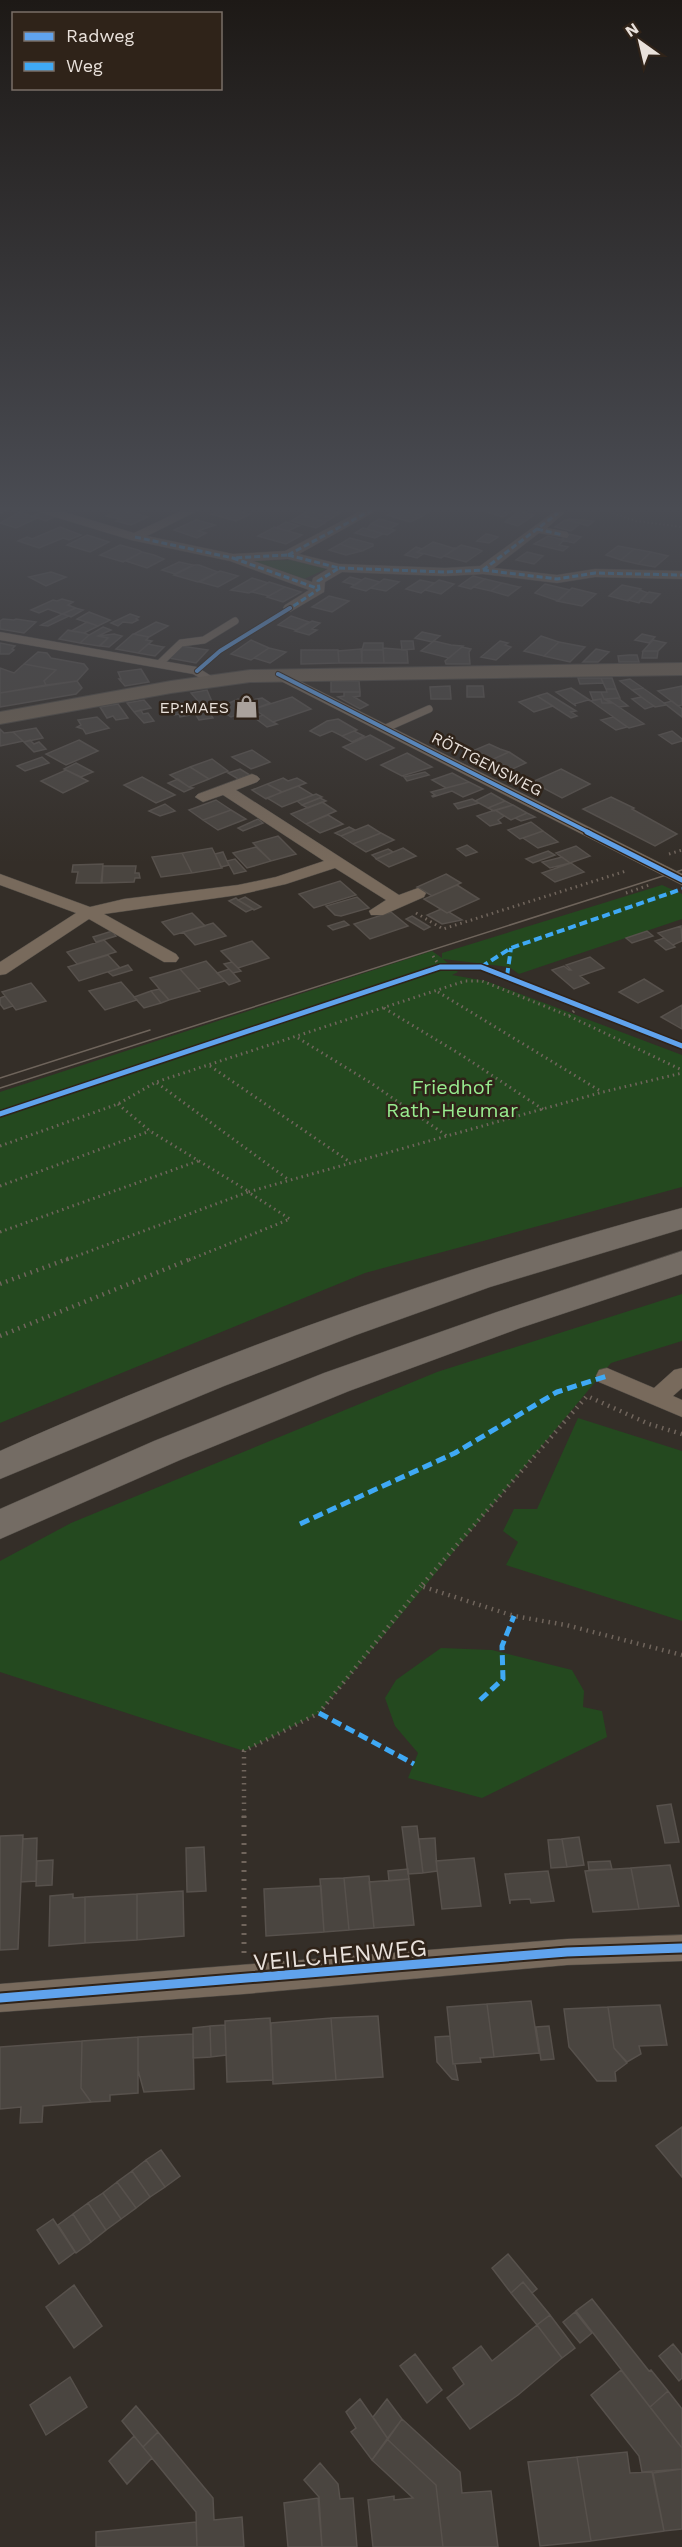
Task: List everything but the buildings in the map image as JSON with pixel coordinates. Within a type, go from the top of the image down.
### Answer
[{"type":"highway","points":[[0,1466],[203,1380],[366,1316],[508,1269],[682,1218]]},
{"type":"highway","points":[[0,1525],[54,1499],[271,1407],[434,1344],[682,1262]]},
{"type":"main road","points":[[0,718],[171,687],[278,674],[679,672]]},
{"type":"street","points":[[0,636],[197,671],[212,681]]},
{"type":"street","points":[[157,664],[171,687]]},
{"type":"street","name":"RÖTTGENSWEG","points":[[278,674],[682,880]]},
{"type":"street","points":[[203,797],[252,779]]},
{"type":"street","points":[[224,789],[398,901]]},
{"type":"street","points":[[0,970],[89,912],[124,904],[238,890],[338,862]]},
{"type":"street","points":[[0,879],[89,912],[170,958]]},
{"type":"street","points":[[377,911],[418,893]]},
{"type":"street","points":[[607,1376],[682,1409]]},
{"type":"street","points":[[658,1397],[682,1376]]},
{"type":"street","name":"VEILCHENWEG","points":[[0,1998],[567,1952],[682,1948]]},
{"type":"lane","points":[[157,664],[181,643],[188,640],[204,640],[227,626]]},
{"type":"lane","points":[[386,728],[429,709]]},
{"type":"path","points":[[398,901],[443,929],[650,863]]},
{"type":"path","points":[[433,956],[440,968]]},
{"type":"path","points":[[0,1146],[118,1104],[156,1082],[438,992],[465,981],[482,981],[569,1016],[682,1071]]},
{"type":"path","points":[[438,992],[603,1092]]},
{"type":"path","points":[[569,1016],[581,1004]]},
{"type":"path","points":[[384,1008],[463,1056],[544,1110]]},
{"type":"path","points":[[297,1037],[371,1083],[447,1137]]},
{"type":"path","points":[[210,1066],[350,1162]]},
{"type":"path","points":[[0,1284],[248,1192],[682,1071]]},
{"type":"path","points":[[156,1082],[289,1180]]},
{"type":"path","points":[[0,1336],[290,1219],[150,1131],[118,1104]]},
{"type":"path","points":[[0,1186],[150,1131]]},
{"type":"path","points":[[0,1232],[198,1161]]},
{"type":"path","points":[[244,1980],[244,1751],[319,1713],[422,1586],[587,1396],[649,1424],[682,1434]]},
{"type":"path","points":[[422,1586],[514,1616],[566,1625],[682,1654]]},
{"type":"green space","name":"Friedhof Rath-Heumar","points":[[662,885],[682,894],[682,919],[519,974],[509,967],[443,959],[458,972],[452,975],[486,981],[682,1055],[682,1187],[365,1273],[0,1423],[0,1092],[432,951],[442,958],[442,953]]},
{"type":"green space","points":[[682,1294],[682,1341],[611,1363],[319,1713],[244,1751],[0,1672],[0,1561],[71,1523],[437,1372]]},
{"type":"green space","points":[[578,1418],[682,1451],[682,1621],[506,1565],[518,1542],[503,1531],[514,1509],[537,1509]]},
{"type":"green space","points":[[441,1648],[492,1650],[572,1670],[584,1691],[583,1707],[602,1711],[607,1737],[482,1798],[408,1778],[418,1753],[395,1726],[385,1698],[396,1680]]},
{"type":"tram line","points":[[0,1088],[682,870]]},
{"type":"tram line","points":[[0,1078],[150,1030]]},
{"type":"marked path","points":[[481,967],[511,948],[682,889]]},
{"type":"marked path","points":[[507,976],[511,948]]},
{"type":"marked path","points":[[300,1524],[455,1453],[557,1392],[607,1376]]},
{"type":"marked path","points":[[480,1700],[503,1679],[502,1646],[514,1616]]},
{"type":"marked path","points":[[319,1713],[414,1764]]},
{"type":"cycle path","points":[[197,671],[220,651],[261,626]]},
{"type":"cycle path","points":[[278,674],[682,880]]},
{"type":"cycle path","points":[[0,1114],[440,967],[481,967],[682,1046]]},
{"type":"cycle path","points":[[0,1998],[567,1952],[682,1948]]},
{"type":"place","name":"EP:MAES","points":[[247,707]]}]
